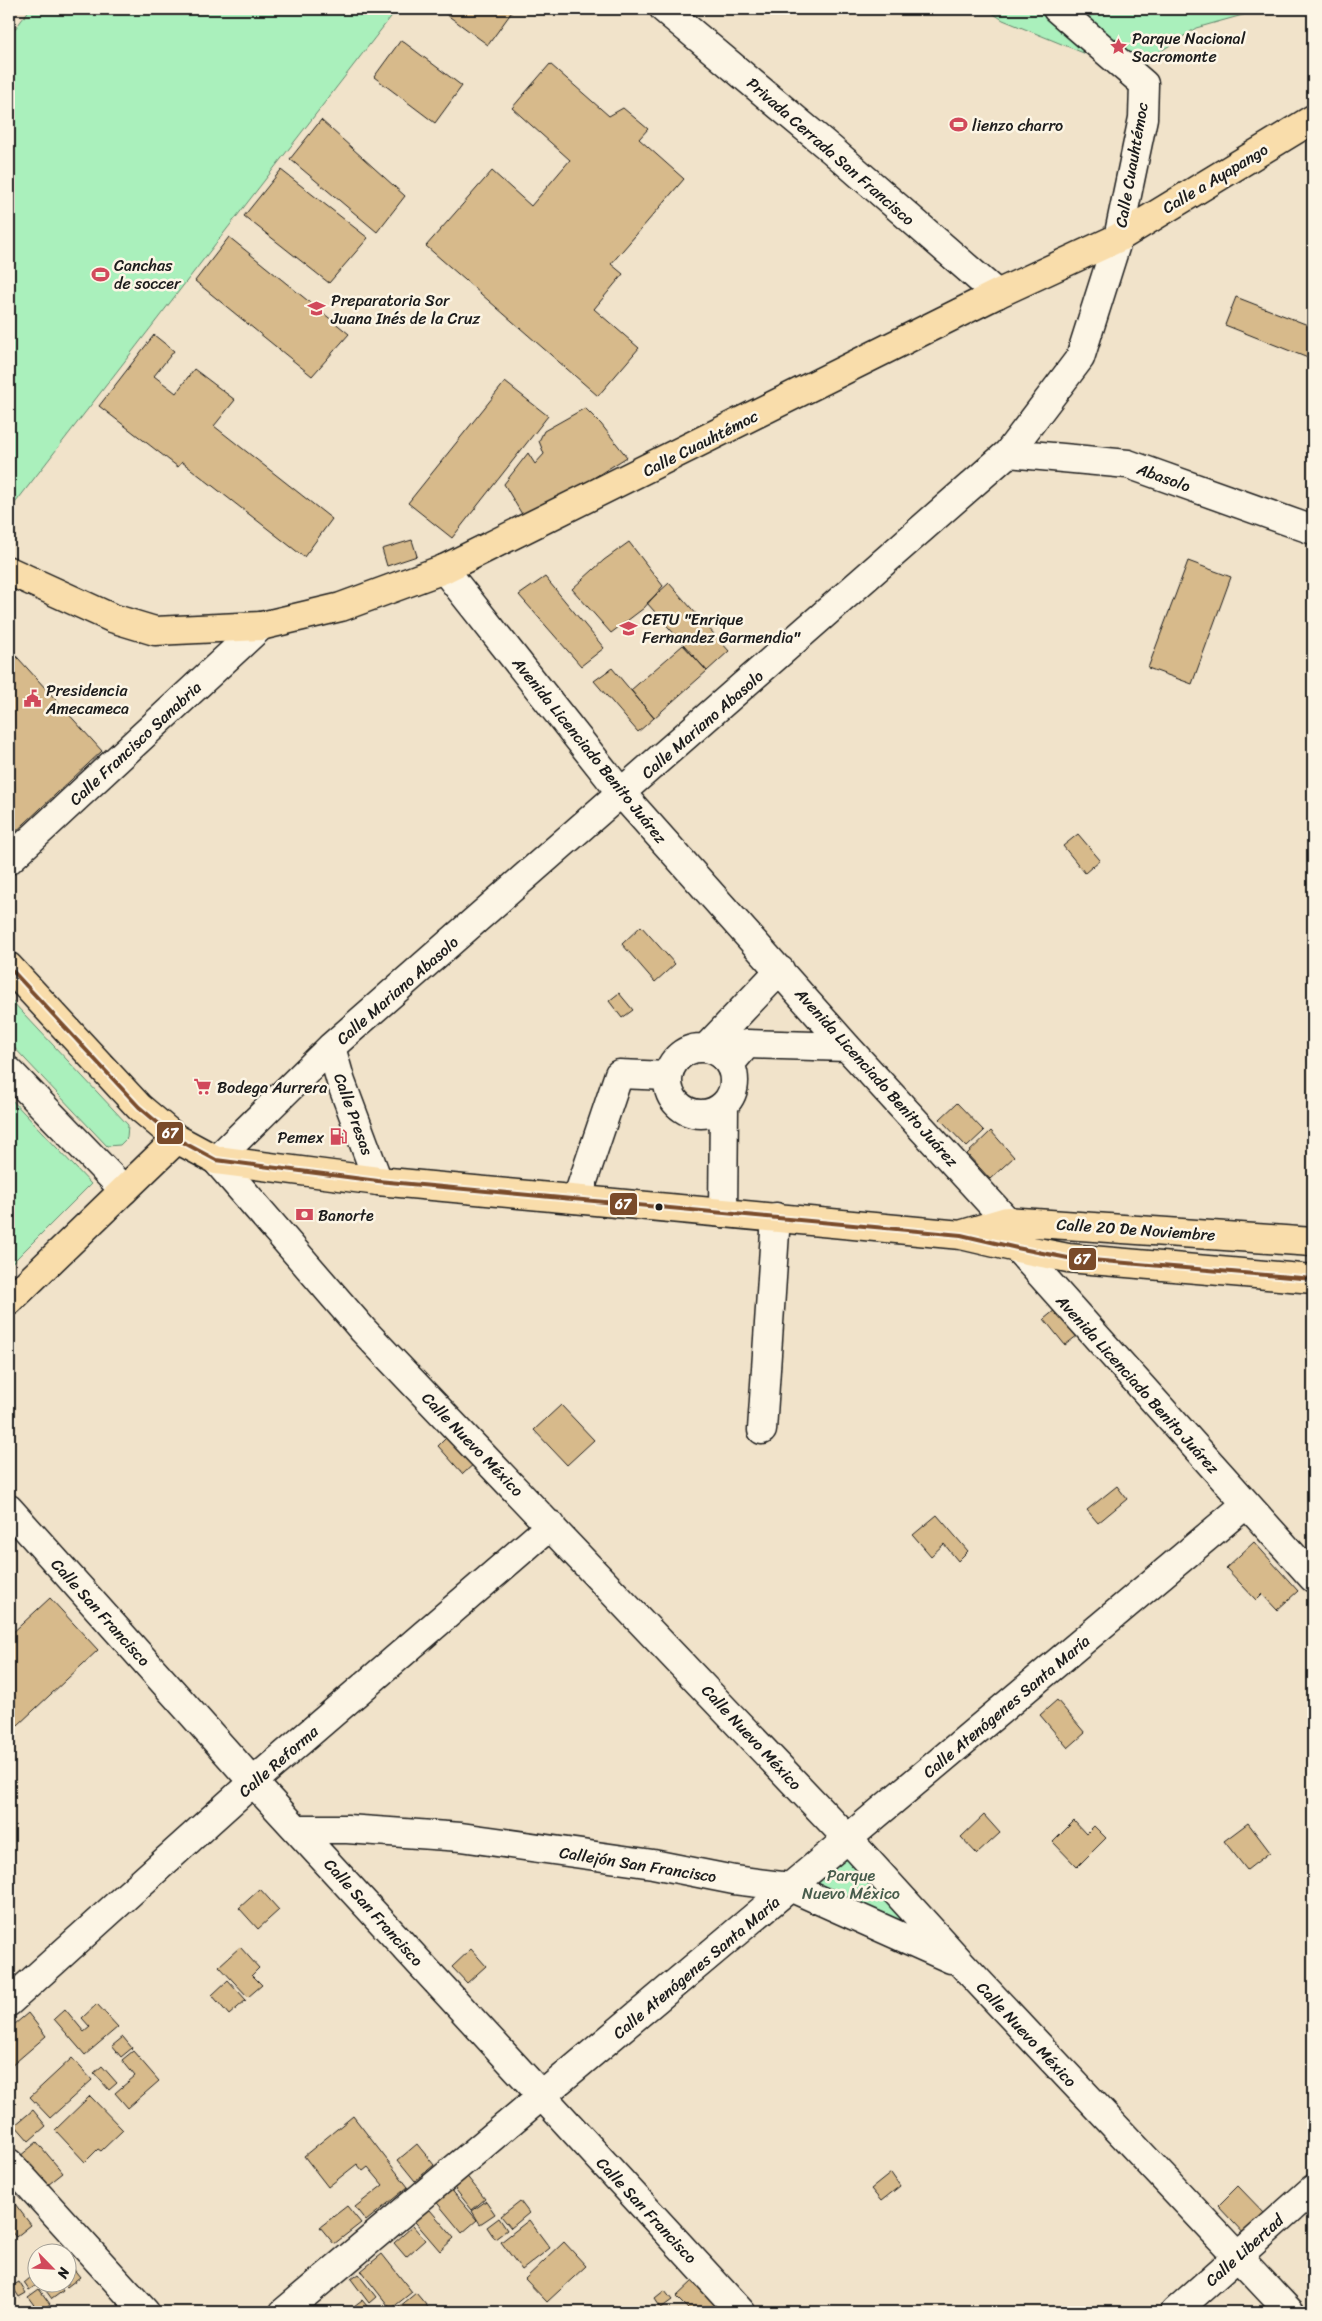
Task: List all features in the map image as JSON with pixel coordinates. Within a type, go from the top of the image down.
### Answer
[{"type":"main road","name":"Calle a Ayapango","points":[[1118,238],[1313,119]]},
{"type":"main road","name":"Calle Cuauhtémoc","points":[[10,570],[112,618],[155,632],[261,626],[341,607],[444,570],[997,294],[1118,238]]},
{"type":"main road","name":"Calle 20 De Noviembre","points":[[9,967],[139,1107],[177,1139],[216,1160],[378,1181],[961,1235],[1068,1258],[1313,1279]]},
{"type":"main road","points":[[9,1301],[177,1139]]},
{"type":"main road","name":"Calle 20 De Noviembre","points":[[961,1235],[1007,1221],[1313,1242]]},
{"type":"street","name":"Privada Cerrada San Francisco","points":[[664,9],[832,150],[997,294]]},
{"type":"street","name":"Calle Cuauhtémoc","points":[[1057,9],[1144,84],[1143,118],[1118,238]]},
{"type":"street","name":"Calle Mariano Abasolo","points":[[216,1160],[331,1047],[1008,454],[1080,358],[1118,238]]},
{"type":"street","name":"Abasolo","points":[[1008,454],[1128,464],[1313,530]]},
{"type":"street","name":"Avenida Licenciado Benito Juárez","points":[[444,570],[622,794],[847,1047],[1007,1221],[1017,1248],[1245,1505],[1313,1578]]},
{"type":"street","name":"Calle Francisco Sanabria","points":[[9,860],[261,626]]},
{"type":"street","points":[[706,1048],[780,970]]},
{"type":"street","points":[[730,1064],[746,1044],[847,1047]]},
{"type":"street","name":"Calle Presas","points":[[331,1047],[341,1082],[378,1181]]},
{"type":"street","points":[[706,1048],[716,1050],[730,1064],[734,1074],[734,1086],[731,1097],[724,1106],[714,1112],[703,1114],[691,1113],[681,1108],[673,1099],[669,1088],[668,1076],[672,1066],[686,1051],[706,1048]]},
{"type":"street","points":[[9,1071],[124,1190]]},
{"type":"street","points":[[577,1199],[620,1074],[668,1076]]},
{"type":"street","points":[[723,1213],[724,1106]]},
{"type":"street","name":"Calle Nuevo México","points":[[216,1160],[363,1330],[551,1525],[848,1839],[962,1964],[1290,2312]]},
{"type":"street","points":[[762,1430],[776,1217]]},
{"type":"street","name":"Calle Atenógenes Santa María","points":[[284,2312],[1245,1505]]},
{"type":"street","name":"Calle San Francisco","points":[[9,1509],[253,1782],[741,2312]]},
{"type":"street","name":"Calle Reforma","points":[[9,2002],[253,1782],[551,1525]]},
{"type":"street","name":"Callejón San Francisco","points":[[298,1829],[347,1829],[461,1837],[653,1864],[734,1880],[790,1887],[962,1964]]},
{"type":"street","points":[[9,2163],[145,2312]]},
{"type":"street","name":"Calle Libertad","points":[[1175,2312],[1313,2188]]},
{"type":"green space","name":"Canchas de soccer","points":[[30,9],[397,9],[9,511],[9,37]]},
{"type":"green space","name":"Parque Nacional Sacromonte","points":[[986,9],[1313,9],[1313,12],[1257,11],[1196,28],[1152,57],[1134,78],[1086,54],[1003,20]]},
{"type":"green space","points":[[9,998],[128,1125],[127,1138],[120,1145],[107,1146],[9,1042]]},
{"type":"green space","points":[[9,1097],[91,1184],[9,1266]]},
{"type":"green space","name":"Parque Nuevo México","points":[[853,1855],[948,1952],[806,1888]]},
{"type":"building","points":[[439,9],[514,9],[488,45]]},
{"type":"building","points":[[401,40],[462,86],[435,123],[374,77]]},
{"type":"building","points":[[550,64],[609,116],[623,108],[648,129],[639,139],[684,179],[611,264],[623,274],[594,309],[639,348],[598,396],[426,246],[492,171],[531,206],[570,160],[512,108]]},
{"type":"building","points":[[321,120],[405,196],[377,232],[290,159]]},
{"type":"building","points":[[281,170],[368,238],[329,283],[244,216]]},
{"type":"building","points":[[229,237],[349,334],[312,376],[195,281]]},
{"type":"building","points":[[1236,297],[1313,327],[1313,360],[1225,325]]},
{"type":"building","points":[[154,335],[174,351],[154,376],[176,393],[194,369],[235,400],[214,426],[332,519],[304,557],[182,462],[178,467],[99,406]]},
{"type":"building","points":[[505,382],[548,416],[452,538],[408,503]]},
{"type":"building","points":[[585,408],[601,424],[627,457],[568,494],[523,516],[504,484],[528,453],[535,464],[544,454],[539,441],[544,431]]},
{"type":"building","points":[[412,540],[417,556],[387,566],[382,549]]},
{"type":"building","points":[[629,542],[663,586],[644,608],[611,633],[572,589],[604,560]]},
{"type":"building","points":[[1188,561],[1231,577],[1192,684],[1148,668]]},
{"type":"building","points":[[545,577],[604,648],[581,666],[519,595]]},
{"type":"building","points":[[669,583],[729,651],[707,671],[647,603]]},
{"type":"building","points":[[683,645],[707,671],[654,718],[631,690]]},
{"type":"building","name":"Presidencia Amecameca","points":[[9,648],[102,751],[9,838]]},
{"type":"building","points":[[612,668],[654,718],[638,732],[594,681]]},
{"type":"building","points":[[1078,834],[1100,860],[1085,873],[1063,846]]},
{"type":"building","points":[[641,926],[675,964],[655,982],[622,944]]},
{"type":"building","points":[[619,993],[633,1010],[622,1018],[609,1001]]},
{"type":"building","points":[[957,1103],[984,1131],[967,1147],[940,1119]]},
{"type":"building","points":[[991,1131],[1014,1157],[990,1179],[967,1154]]},
{"type":"building","points":[[1061,1305],[1082,1332],[1065,1345],[1044,1319]]},
{"type":"building","points":[[1313,1345],[1313,1360],[1306,1352]]},
{"type":"building","points":[[561,1405],[594,1440],[567,1465],[534,1430]]},
{"type":"building","points":[[451,1433],[477,1461],[463,1474],[438,1446]]},
{"type":"building","points":[[1117,1486],[1127,1499],[1098,1523],[1087,1510]]},
{"type":"building","points":[[937,1515],[968,1551],[958,1561],[944,1544],[931,1556],[913,1535]]},
{"type":"building","points":[[1254,1542],[1298,1591],[1277,1610],[1262,1594],[1256,1600],[1226,1568]]},
{"type":"building","points":[[50,1598],[98,1650],[18,1725],[9,1715],[9,1636]]},
{"type":"building","points":[[1057,1700],[1085,1733],[1068,1748],[1040,1715]]},
{"type":"building","points":[[984,1815],[1000,1833],[977,1854],[961,1837]]},
{"type":"building","points":[[1074,1821],[1086,1834],[1094,1826],[1106,1838],[1077,1867],[1053,1842]]},
{"type":"building","points":[[1248,1823],[1270,1852],[1247,1870],[1224,1841]]},
{"type":"building","points":[[260,1889],[279,1910],[258,1929],[239,1908]]},
{"type":"building","points":[[240,1947],[259,1968],[252,1975],[262,1985],[248,1997],[219,1966]]},
{"type":"building","points":[[471,1949],[486,1966],[467,1983],[452,1967]]},
{"type":"building","points":[[228,1980],[246,2000],[229,2015],[212,1995]]},
{"type":"building","points":[[97,2004],[118,2027],[85,2055],[54,2019],[65,2009],[84,2032],[90,2027],[82,2018]]},
{"type":"building","points":[[28,2013],[46,2036],[9,2068],[9,2029]]},
{"type":"building","points":[[123,2037],[132,2048],[121,2057],[112,2046]]},
{"type":"building","points":[[133,2051],[159,2081],[128,2108],[115,2093],[135,2076],[122,2060]]},
{"type":"building","points":[[72,2058],[92,2080],[50,2118],[30,2097]]},
{"type":"building","points":[[102,2066],[117,2083],[109,2090],[94,2073]]},
{"type":"building","points":[[9,2091],[14,2097],[9,2102]]},
{"type":"building","points":[[90,2096],[123,2130],[101,2151],[98,2149],[85,2162],[55,2130]]},
{"type":"building","points":[[33,2110],[46,2126],[29,2141],[15,2125]]},
{"type":"building","points":[[353,2116],[408,2187],[366,2221],[355,2207],[383,2185],[368,2167],[363,2171],[357,2164],[328,2187],[304,2156]]},
{"type":"building","points":[[37,2142],[63,2173],[39,2192],[14,2161]]},
{"type":"building","points":[[417,2144],[434,2165],[415,2181],[398,2160]]},
{"type":"building","points":[[891,2173],[900,2186],[881,2201],[871,2189]]},
{"type":"building","points":[[465,2174],[485,2199],[472,2210],[452,2185]]},
{"type":"building","points":[[1238,2186],[1268,2217],[1247,2237],[1218,2206]]},
{"type":"building","points":[[449,2187],[477,2220],[462,2233],[434,2199]]},
{"type":"building","points":[[9,2196],[31,2225],[16,2237],[9,2229]]},
{"type":"building","points":[[486,2201],[495,2214],[480,2224],[472,2211]]},
{"type":"building","points":[[520,2201],[529,2213],[511,2228],[501,2216]]},
{"type":"building","points":[[424,2203],[454,2238],[440,2251],[410,2216]]},
{"type":"building","points":[[347,2206],[361,2223],[334,2244],[320,2227]]},
{"type":"building","points":[[499,2218],[507,2230],[495,2239],[487,2227]]},
{"type":"building","points":[[529,2220],[550,2248],[522,2270],[501,2242]]},
{"type":"building","points":[[413,2226],[425,2240],[406,2257],[394,2243]]},
{"type":"building","points":[[564,2242],[586,2266],[547,2302],[525,2279]]},
{"type":"building","points":[[382,2254],[412,2292],[391,2309],[361,2271]]},
{"type":"building","points":[[358,2274],[376,2297],[369,2303],[351,2279]]},
{"type":"building","points":[[28,2280],[28,2289],[24,2283]]},
{"type":"building","points":[[694,2280],[725,2312],[691,2312],[676,2297]]},
{"type":"building","points":[[19,2282],[26,2293],[19,2297],[12,2286]]},
{"type":"building","points":[[665,2291],[672,2300],[661,2308],[655,2299]]},
{"type":"building","points":[[416,2293],[432,2312],[393,2312]]},
{"type":"building","points":[[32,2294],[43,2294],[50,2304],[39,2312],[28,2297]]},
{"type":"building","points":[[48,2294],[59,2294],[52,2299]]},
{"type":"building","points":[[310,2300],[320,2312],[299,2312]]},
{"type":"building","points":[[362,2300],[372,2312],[352,2312],[350,2309]]},
{"type":"transit line","name":"67","points":[[9,967],[139,1107],[177,1139],[216,1160],[378,1181],[961,1235],[1068,1258],[1313,1279]]},
{"type":"place","name":"Parque Nacional Sacromonte","points":[[1118,47]]},
{"type":"place","name":"lienzo charro","points":[[958,125]]},
{"type":"place","name":"Canchas de soccer","points":[[100,274]]},
{"type":"place","name":"Preparatoria Sor Juana Inés de la Cruz","points":[[317,309]]},
{"type":"place","name":"CETU \"Enrique Fernandez Garmendia\"","points":[[628,628]]},
{"type":"place","name":"Presidencia Amecameca","points":[[32,699]]},
{"type":"place","name":"Bodega Aurrera","points":[[203,1087]]},
{"type":"place","name":"Pemex","points":[[338,1137]]},
{"type":"place","name":"Banorte","points":[[304,1215]]}]
